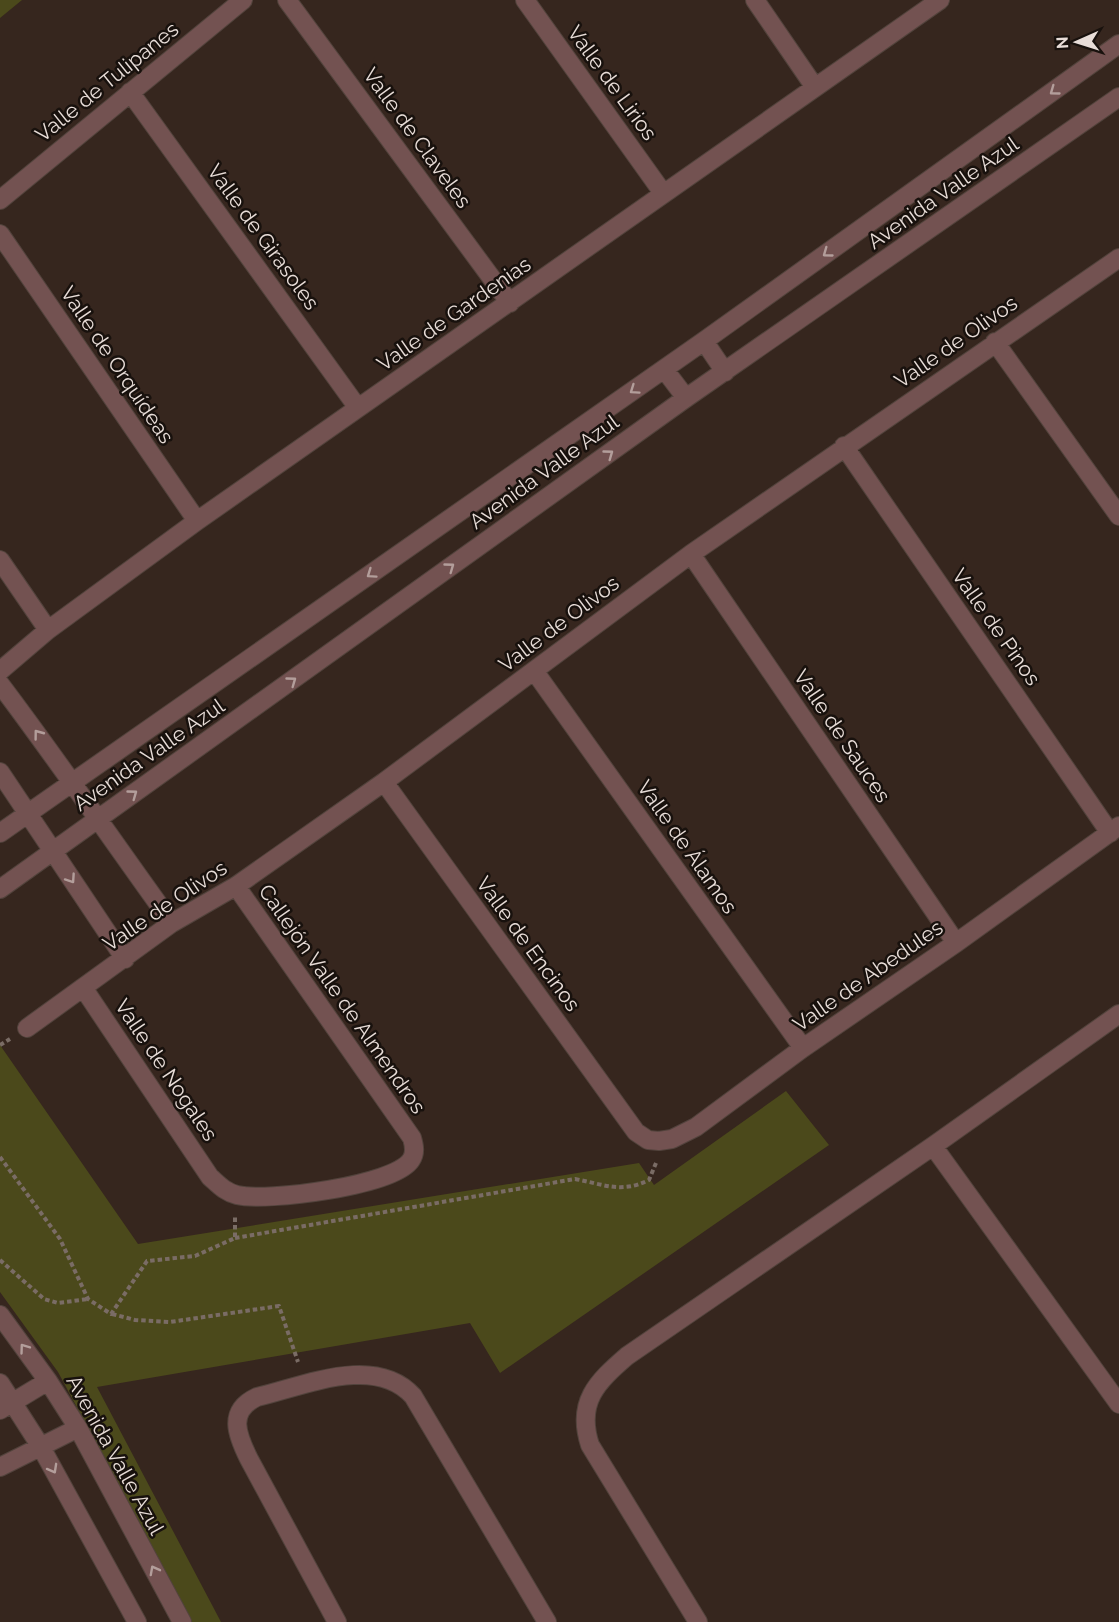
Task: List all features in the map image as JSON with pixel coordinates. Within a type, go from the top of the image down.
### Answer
[{"type":"street","name":"Valle de Tulipanes","points":[[0,200],[243,0]]},
{"type":"street","name":"Valle de Claveles","points":[[287,0],[510,303]]},
{"type":"street","name":"Valle de Lirios","points":[[525,0],[663,193]]},
{"type":"street","points":[[755,0],[814,86]]},
{"type":"street","name":"Valle de Gardenias","points":[[0,671],[48,630],[197,521],[510,303],[814,86],[940,0]]},
{"type":"street","name":"Avenida Valle Azul","points":[[0,833],[704,341],[1119,44]]},
{"type":"street","name":"Valle de Girasoles","points":[[130,92],[358,408]]},
{"type":"street","name":"Avenida Valle Azul","points":[[0,889],[686,398],[1119,97]]},
{"type":"street","name":"Valle de Orquídeas","points":[[0,234],[197,521]]},
{"type":"street","name":"Valle de Olivos","points":[[27,1028],[84,989],[172,923],[236,886],[384,782],[691,554],[844,446],[1119,258]]},
{"type":"street","points":[[704,341],[725,372]]},
{"type":"street","points":[[994,342],[1119,516]]},
{"type":"street","points":[[664,369],[686,398]]},
{"type":"street","name":"Valle de Pinos","points":[[844,446],[1115,829]]},
{"type":"street","name":"Valle de Sauces","points":[[691,554],[956,943]]},
{"type":"street","points":[[0,560],[48,630]]},
{"type":"street","name":"Valle de Álamos","points":[[535,672],[803,1048]]},
{"type":"street","points":[[0,684],[74,781],[97,820],[172,923]]},
{"type":"street","points":[[0,772],[125,959]]},
{"type":"street","name":"Valle de Encinos","points":[[384,782],[636,1132],[648,1140],[659,1141]]},
{"type":"street","name":"Valle de Abedules","points":[[659,1141],[684,1134],[696,1127],[803,1048],[956,943],[1115,829]]},
{"type":"street","name":"Callejón Valle de Almendros","points":[[235,1195],[252,1198],[284,1196],[378,1180],[398,1172],[411,1160],[414,1153],[412,1138],[236,886]]},
{"type":"street","name":"Valle de Nogales","points":[[84,989],[210,1177],[224,1190],[235,1195]]},
{"type":"street","points":[[698,1622],[590,1445],[585,1431],[585,1413],[597,1384],[627,1356],[933,1146],[1119,1014]]},
{"type":"street","points":[[933,1146],[1119,1404]]},
{"type":"street","name":"Avenida Valle Azul","points":[[0,1315],[48,1381],[78,1428],[182,1622]]},
{"type":"street","points":[[337,1622],[249,1459],[238,1434],[239,1413],[244,1403],[257,1397],[348,1375],[372,1374],[393,1379],[403,1385],[412,1396],[547,1622]]},
{"type":"street","points":[[7,1406],[48,1381]]},
{"type":"street","points":[[0,1383],[7,1406],[41,1448],[136,1622]]},
{"type":"street","points":[[0,1467],[78,1428]]},
{"type":"path","points":[[111,1314],[147,1262],[195,1256],[235,1238],[575,1179],[611,1188],[644,1183],[649,1180],[655,1169],[659,1141]]},
{"type":"path","points":[[0,1157],[60,1239],[88,1299],[111,1314],[135,1320],[170,1322],[279,1306],[305,1386]]},
{"type":"path","points":[[235,1195],[235,1238]]},
{"type":"path","points":[[0,1260],[44,1299],[58,1303],[88,1299]]},
{"type":"shaded area","points":[[0,0],[22,0],[0,18]]},
{"type":"shaded area","points":[[0,1045],[138,1244],[639,1163],[654,1185],[786,1091],[829,1145],[500,1373],[470,1323],[97,1387],[221,1622],[192,1622],[58,1372],[0,1292]]}]
